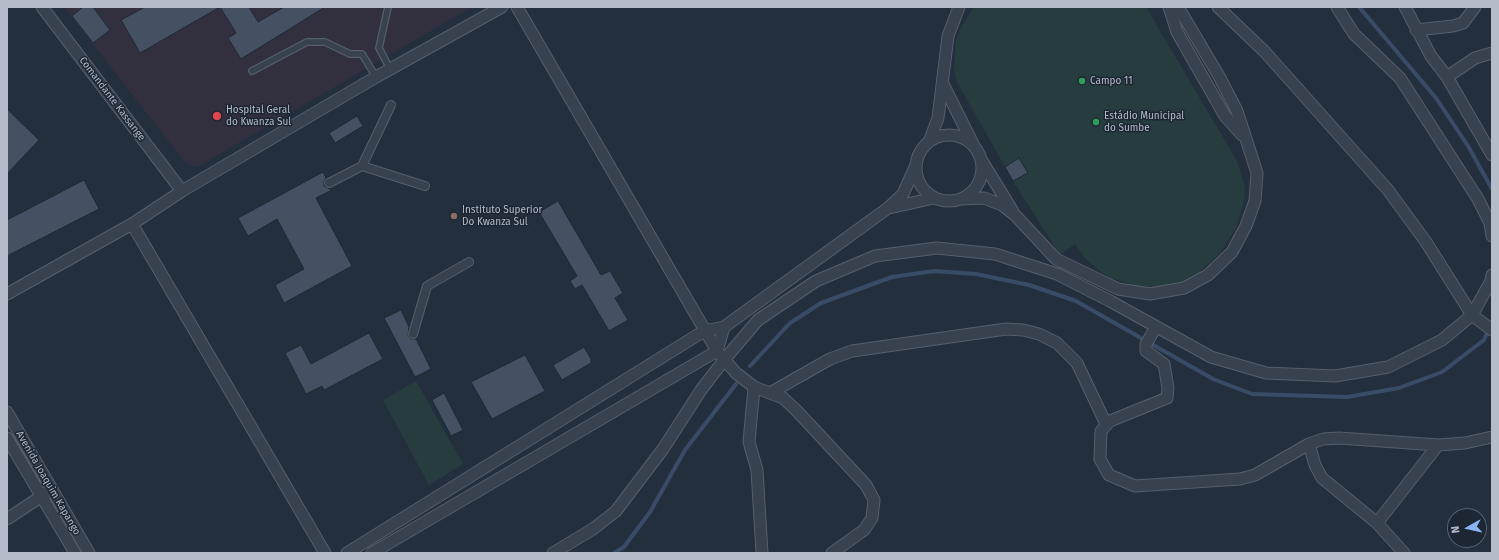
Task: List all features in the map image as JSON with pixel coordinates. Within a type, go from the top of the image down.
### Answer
[{"type":"street","name":"Comandante Kassange","points":[[42,7],[182,192]]},
{"type":"street","points":[[7,294],[132,224],[182,192],[376,77],[502,7]]},
{"type":"street","points":[[517,7],[704,331],[720,356],[736,373],[754,387],[783,398],[866,485],[874,500],[872,518],[864,530],[832,553]]},
{"type":"street","points":[[347,553],[704,331],[724,326],[888,208],[902,194],[920,153],[929,142],[938,118],[948,36],[959,7]]},
{"type":"street","points":[[1169,7],[1177,32],[1225,116],[1246,138]]},
{"type":"street","points":[[888,208],[934,198],[951,201],[984,198],[1002,205],[1015,215],[1056,259],[1118,289],[1150,294],[1184,288],[1208,275],[1232,252],[1246,226],[1255,202],[1257,173],[1237,111],[1220,76],[1178,7]]},
{"type":"street","points":[[1218,7],[1265,52],[1388,190],[1426,242],[1477,318],[1492,330]]},
{"type":"street","points":[[1337,7],[1354,34],[1400,78],[1478,199],[1490,223],[1492,236]]},
{"type":"street","points":[[1405,7],[1431,56],[1447,77],[1492,154]]},
{"type":"street","points":[[1416,30],[1453,26],[1463,23],[1474,7]]},
{"type":"street","points":[[1447,77],[1475,58],[1492,53]]},
{"type":"street","points":[[943,84],[979,155],[982,172],[976,187],[962,199]]},
{"type":"street","points":[[329,183],[362,166],[391,105]]},
{"type":"street","points":[[929,142],[938,137],[949,135],[959,137],[973,146],[1015,215]]},
{"type":"street","points":[[916,165],[920,183],[924,190],[934,198]]},
{"type":"street","points":[[362,166],[425,186]]},
{"type":"street","points":[[132,224],[326,553]]},
{"type":"street","points":[[372,553],[720,356],[758,320],[816,281],[875,256],[937,248],[995,254],[1057,274],[1154,330],[1211,357],[1266,373],[1335,376],[1388,367],[1442,340],[1477,318],[1491,282],[1492,275]]},
{"type":"street","points":[[413,334],[427,286],[469,262]]},
{"type":"street","points":[[553,553],[593,529],[616,511],[664,449],[701,390],[720,356],[724,326]]},
{"type":"street","points":[[770,393],[830,359],[852,351],[1006,329],[1017,330],[1039,334],[1057,343],[1066,351],[1077,363],[1106,424]]},
{"type":"street","points":[[1154,330],[1146,344],[1146,351],[1164,364],[1168,388],[1167,398],[1110,421],[1100,431],[1100,459],[1103,466],[1109,474],[1135,486],[1240,479],[1255,475],[1309,444],[1323,439],[1339,438],[1438,445],[1480,441],[1492,437]]},
{"type":"street","points":[[754,387],[749,442],[758,470],[762,553]]},
{"type":"street","name":"Avenida Joaquim Kapango","points":[[7,412],[89,553]]},
{"type":"street","name":"Avenida Joaquim Kapango","points":[[7,438],[75,553]]},
{"type":"street","points":[[1309,444],[1315,465],[1322,478],[1377,523],[1404,553]]},
{"type":"street","points":[[1377,523],[1438,445]]},
{"type":"street","points":[[7,519],[52,489]]},
{"type":"lane","points":[[388,7],[379,48],[390,69]]},
{"type":"lane","points":[[252,71],[307,42],[325,42],[350,54],[362,54],[376,77]]},
{"type":"shaded area","name":"Hospital Geral do Kwanza Sul","points":[[64,7],[472,7],[199,166],[191,166],[185,162]]},
{"type":"green space","name":"Estádio Municipal do Sumbe","points":[[974,7],[1146,7],[1237,161],[1245,187],[1244,202],[1236,228],[1220,253],[1198,273],[1166,287],[1138,286],[1110,278],[1084,257],[1075,244],[1060,255],[1013,181],[957,82],[954,70],[956,40],[961,27]]},
{"type":"green space","points":[[416,381],[463,464],[429,485],[383,400]]},
{"type":"building","points":[[83,7],[93,7],[110,30],[93,43],[72,16]]},
{"type":"building","points":[[145,7],[220,7],[140,53],[121,20]]},
{"type":"building","points":[[220,7],[249,7],[258,22],[284,7],[325,7],[241,59],[228,38],[236,33]]},
{"type":"building","points":[[7,109],[39,140],[7,174]]},
{"type":"building","points":[[357,116],[363,126],[335,143],[329,133]]},
{"type":"building","points":[[1019,158],[1028,173],[1013,181],[1005,167]]},
{"type":"building","points":[[323,172],[326,178],[324,186],[332,190],[316,198],[352,266],[284,303],[275,285],[304,269],[277,219],[248,236],[238,218]]},
{"type":"building","points":[[84,180],[99,209],[7,256],[7,220]]},
{"type":"building","points":[[558,201],[601,275],[610,271],[623,293],[615,298],[628,320],[609,331],[582,285],[575,289],[570,281],[577,276],[539,212]]},
{"type":"building","points":[[401,310],[409,327],[408,336],[411,339],[416,339],[431,369],[415,377],[384,318]]},
{"type":"building","points":[[369,333],[383,359],[324,390],[322,386],[306,394],[285,353],[301,345],[311,364]]},
{"type":"building","points":[[584,347],[591,359],[591,363],[562,380],[553,365]]},
{"type":"building","points":[[525,355],[545,391],[492,419],[471,382]]},
{"type":"building","points":[[444,393],[463,430],[451,436],[432,400]]},
{"type":"waterway","points":[[1359,7],[1436,98],[1468,146],[1492,189]]},
{"type":"waterway","points":[[750,366],[790,323],[821,303],[892,277],[934,271],[976,274],[1029,285],[1076,301],[1213,379],[1252,394],[1347,397],[1399,388],[1442,372],[1484,340],[1492,322]]},
{"type":"waterway","points":[[614,553],[624,547],[650,512],[685,450],[736,384]]},
{"type":"place","name":"Campo 11","points":[[1082,81]]},
{"type":"place","name":"Hospital Geral do Kwanza Sul","points":[[217,116]]},
{"type":"place","name":"Estádio Municipal do Sumbe","points":[[1096,122]]},
{"type":"place","name":"Instituto Superior Do Kwanza Sul","points":[[454,216]]}]
